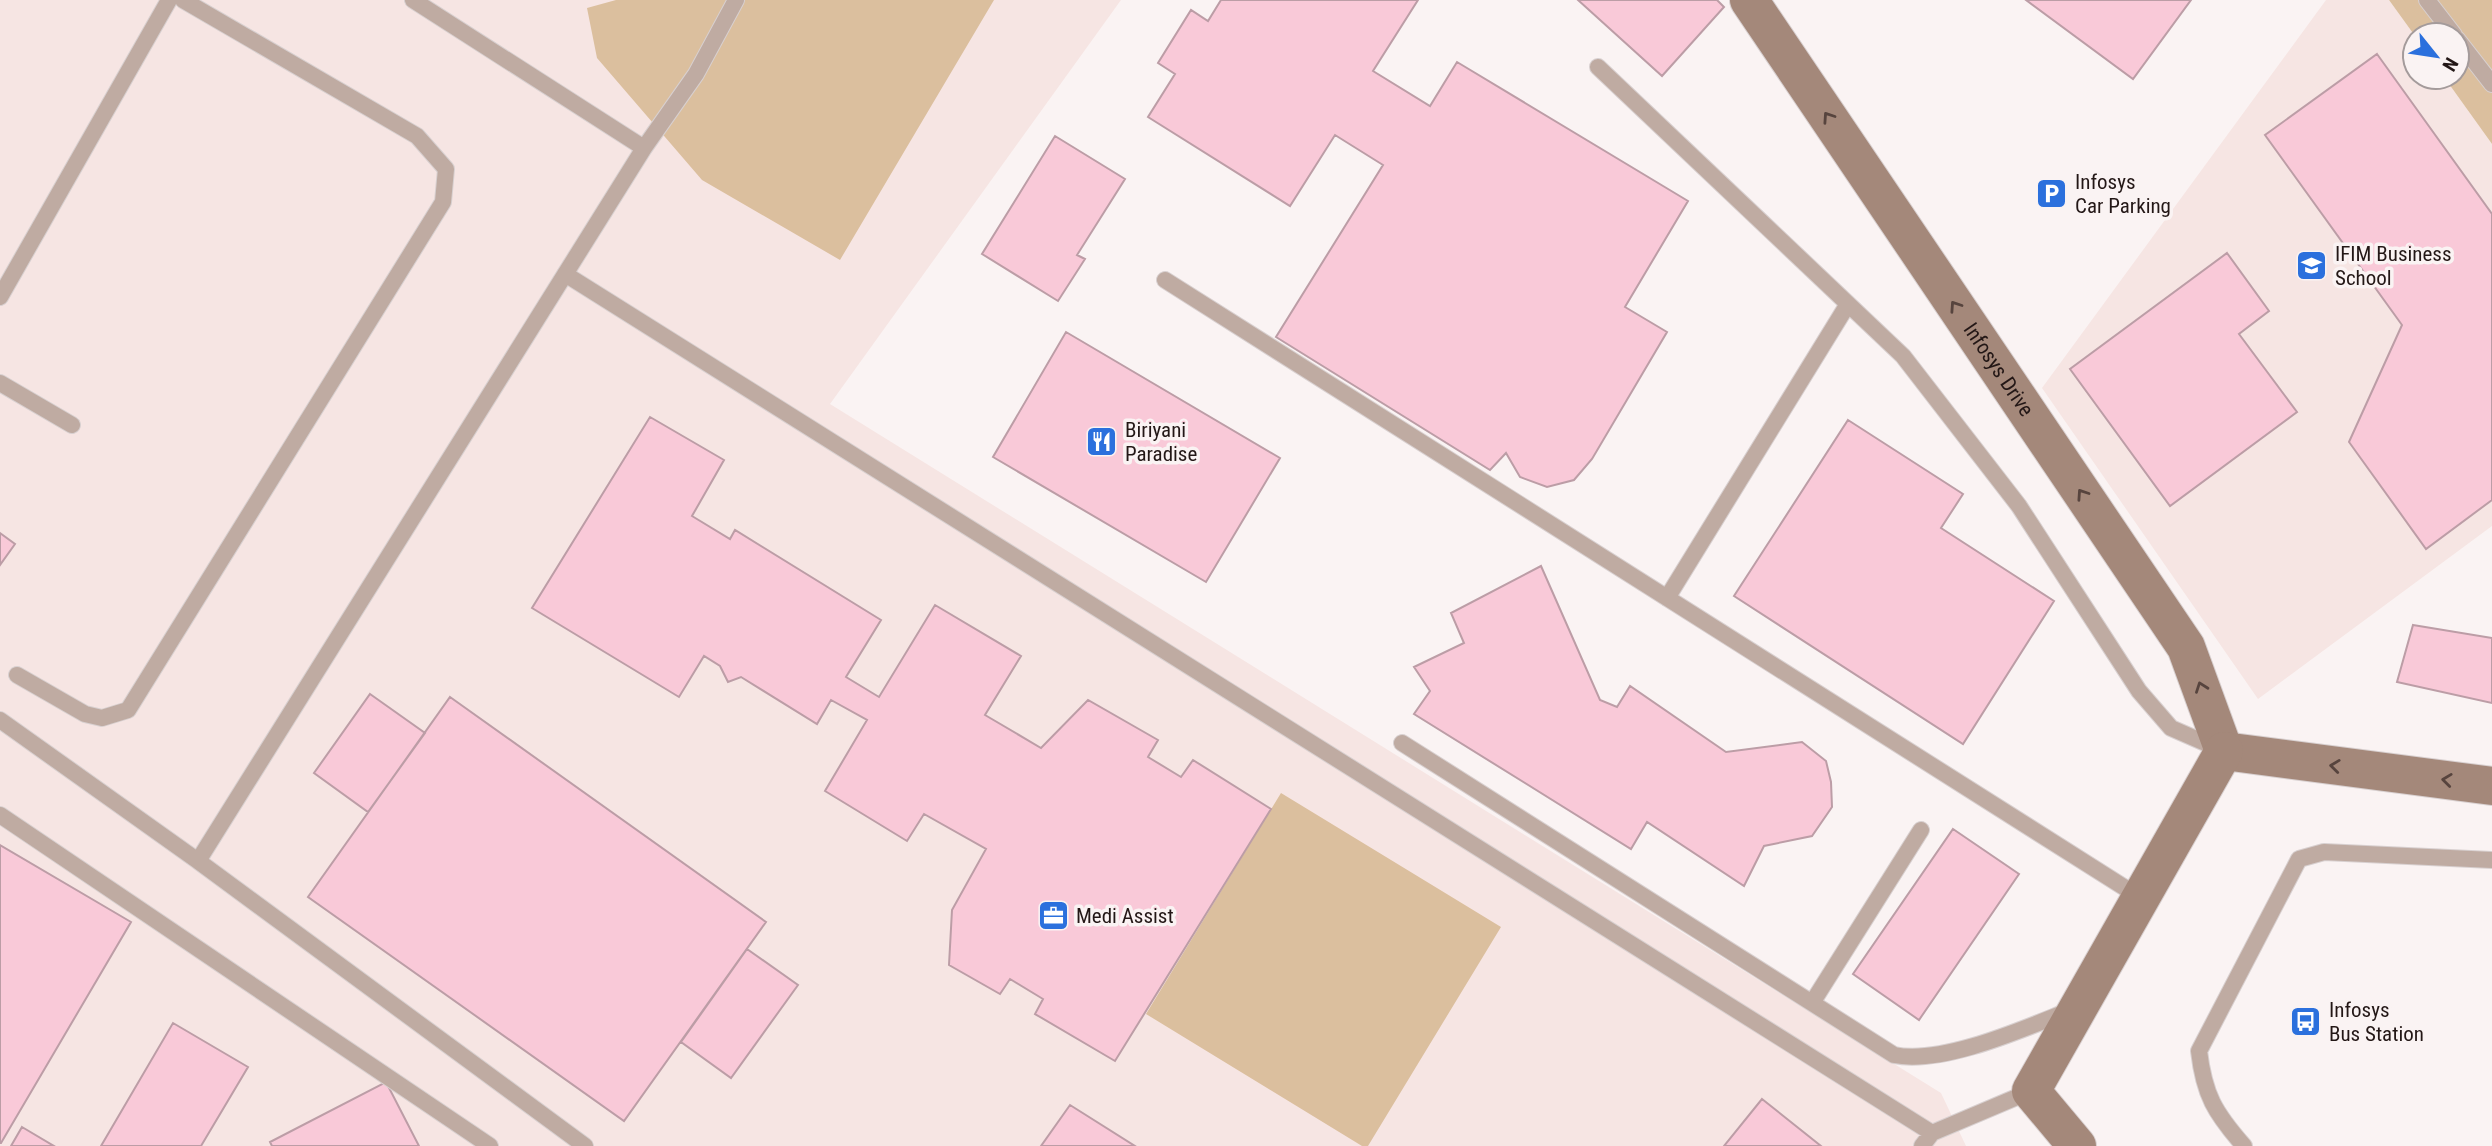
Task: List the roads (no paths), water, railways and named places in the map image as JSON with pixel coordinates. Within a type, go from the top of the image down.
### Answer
[{"type":"street","name":"Infosys Drive","points":[[1749,0],[2186,648],[2224,751]]},
{"type":"street","points":[[2077,1146],[2031,1091],[2224,751],[2492,786]]},
{"type":"lane","points":[[0,298],[169,0]]},
{"type":"lane","points":[[17,675],[85,714],[102,718],[128,710],[443,202],[446,169],[417,136],[183,0]]},
{"type":"lane","points":[[413,0],[644,148]]},
{"type":"lane","points":[[198,861],[644,148],[696,74],[736,0]]},
{"type":"lane","points":[[2427,0],[2443,21]]},
{"type":"lane","points":[[2471,57],[2492,84]]},
{"type":"lane","points":[[1598,67],[1903,356],[2019,506],[2139,691],[2171,728],[2224,751]]},
{"type":"lane","points":[[565,274],[1933,1132]]},
{"type":"lane","points":[[1165,280],[2141,898]]},
{"type":"lane","points":[[1667,598],[1848,304]]},
{"type":"lane","points":[[0,383],[72,425]]},
{"type":"lane","points":[[0,720],[198,861],[585,1146]]},
{"type":"lane","points":[[1402,743],[1894,1055],[1908,1058],[1941,1055],[2028,1027],[2080,1006]]},
{"type":"lane","points":[[0,815],[490,1146]]},
{"type":"lane","points":[[1812,1003],[1921,830]]},
{"type":"lane","points":[[2244,1146],[2223,1122],[2203,1085],[2199,1051],[2299,859],[2323,852],[2492,860]]},
{"type":"lane","points":[[1922,1146],[1933,1132],[2031,1091]]},
{"type":"place","name":"Infosys Car Parking","points":[[2052,194]]},
{"type":"place","name":"IFIM Business School","points":[[2312,266]]},
{"type":"place","name":"Biriyani Paradise","points":[[1102,442]]},
{"type":"place","name":"Medi Assist","points":[[1053,916]]},
{"type":"place","name":"Infosys Bus Station","points":[[2306,1022]]}]
